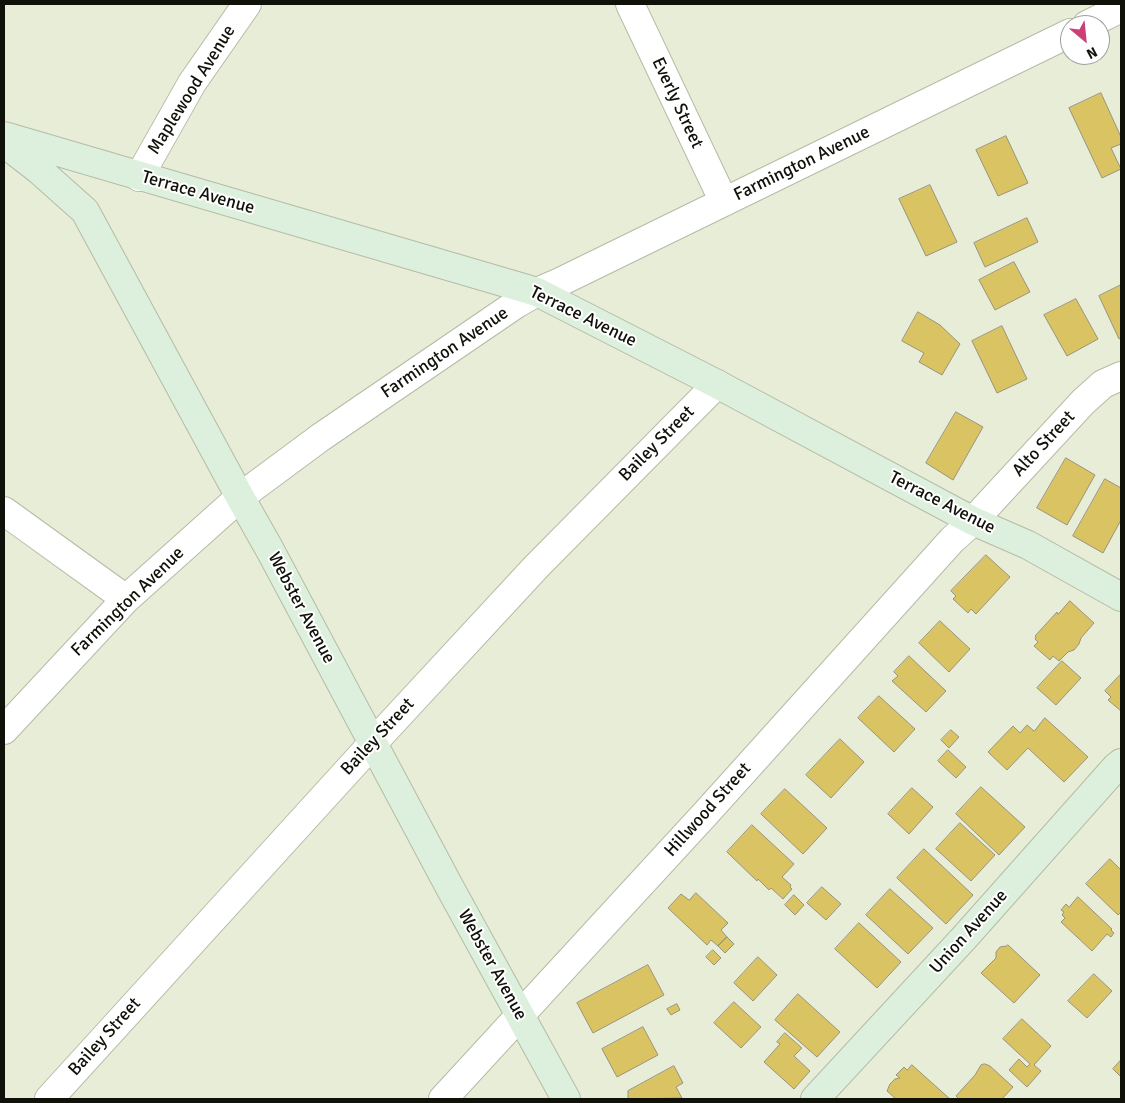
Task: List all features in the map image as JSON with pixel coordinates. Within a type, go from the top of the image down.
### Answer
[{"type":"street","name":"Maplewood Avenue","points":[[139,176],[192,83],[247,4]]},
{"type":"street","name":"Everly Street","points":[[630,4],[724,202]]},
{"type":"street","points":[[1107,15],[1121,8]]},
{"type":"street","name":"Farmington Avenue","points":[[4,730],[126,599],[240,497],[321,437],[537,292],[1060,38]]},
{"type":"street","name":"Terrace Avenue","points":[[4,136],[537,292],[717,384],[973,521],[1028,545],[1121,597]]},
{"type":"street","name":"Webster Avenue","points":[[4,143],[39,170],[85,211],[566,1099]]},
{"type":"street","name":"Alto Street","points":[[973,521],[1083,402],[1104,384],[1121,376]]},
{"type":"street","name":"Bailey Street","points":[[48,1099],[536,567],[717,384]]},
{"type":"street","points":[[4,511],[126,599]]},
{"type":"street","name":"Hillwood Street","points":[[443,1099],[707,812],[952,540],[973,521]]},
{"type":"street","name":"Union Avenue","points":[[815,1099],[964,938],[1121,763]]},
{"type":"building","points":[[1101,93],[1121,137],[1121,144],[1111,148],[1121,169],[1102,178],[1069,108]]},
{"type":"building","points":[[1006,136],[1028,183],[998,196],[976,150]]},
{"type":"building","points":[[930,185],[957,242],[926,256],[899,199]]},
{"type":"building","points":[[1027,218],[1038,242],[985,267],[974,243]]},
{"type":"building","points":[[1014,262],[1030,292],[995,310],[979,280]]},
{"type":"building","points":[[1121,285],[1121,338],[1119,339],[1099,296]]},
{"type":"building","points":[[1076,299],[1098,339],[1067,356],[1044,315]]},
{"type":"building","points":[[918,312],[940,325],[960,344],[942,375],[919,362],[924,353],[902,341]]},
{"type":"building","points":[[1002,326],[1027,379],[997,393],[972,341]]},
{"type":"building","points":[[956,412],[983,427],[953,480],[926,463]]},
{"type":"building","points":[[1066,458],[1095,475],[1067,525],[1037,508]]},
{"type":"building","points":[[1105,479],[1121,488],[1121,520],[1103,553],[1073,536]]},
{"type":"building","points":[[986,555],[1010,577],[976,614],[971,609],[968,613],[953,599],[956,596],[951,591]]},
{"type":"building","points":[[1070,601],[1094,623],[1081,638],[1074,650],[1068,652],[1059,661],[1053,656],[1050,660],[1034,646],[1038,642],[1035,636]]},
{"type":"building","points":[[940,621],[970,649],[949,672],[919,643]]},
{"type":"building","points":[[909,656],[946,691],[926,712],[892,681],[898,676],[894,672]]},
{"type":"building","points":[[1062,661],[1081,678],[1056,705],[1037,688]]},
{"type":"building","points":[[1121,674],[1121,711],[1108,700],[1111,697],[1105,691]]},
{"type":"building","points":[[879,696],[915,729],[894,752],[858,718]]},
{"type":"building","points":[[1045,718],[1088,757],[1064,782],[1028,748],[1007,770],[988,752],[1013,726],[1020,733],[1027,725],[1034,731]]},
{"type":"building","points":[[951,730],[959,737],[949,748],[941,740]]},
{"type":"building","points":[[840,739],[864,762],[831,798],[806,775]]},
{"type":"building","points":[[948,750],[966,767],[956,778],[938,761]]},
{"type":"building","points":[[981,787],[1025,827],[999,855],[956,814]]},
{"type":"building","points":[[912,788],[933,807],[909,834],[888,814]]},
{"type":"building","points":[[785,789],[827,828],[803,854],[761,814]]},
{"type":"building","points":[[960,823],[995,855],[971,881],[936,849]]},
{"type":"building","points":[[752,825],[794,864],[782,877],[791,885],[792,889],[783,899],[771,888],[769,890],[758,879],[757,881],[727,852]]},
{"type":"building","points":[[924,849],[973,895],[946,924],[897,878]]},
{"type":"building","points":[[1110,859],[1121,870],[1121,912],[1118,915],[1086,884]]},
{"type":"building","points":[[822,887],[841,904],[826,920],[807,903]]},
{"type":"building","points":[[890,889],[933,928],[908,954],[866,915]]},
{"type":"building","points":[[696,893],[728,923],[721,930],[727,937],[718,946],[711,940],[707,945],[668,908],[681,894],[689,900]]},
{"type":"building","points":[[794,895],[804,905],[795,915],[785,905]]},
{"type":"building","points":[[1078,897],[1114,933],[1111,937],[1107,934],[1092,951],[1061,922],[1065,918],[1062,915],[1064,912],[1061,910],[1066,904],[1069,907]]},
{"type":"building","points":[[859,923],[901,962],[877,988],[835,949]]},
{"type":"building","points":[[727,937],[734,944],[725,953],[718,946]]},
{"type":"building","points":[[1008,945],[1040,975],[1014,1003],[981,973],[996,958],[996,952],[1000,947]]},
{"type":"building","points":[[713,950],[721,958],[714,965],[706,957]]},
{"type":"building","points":[[758,957],[777,975],[753,1001],[734,983]]},
{"type":"building","points":[[648,965],[664,995],[593,1033],[577,1003]]},
{"type":"building","points":[[1094,974],[1112,991],[1087,1018],[1068,1001]]},
{"type":"building","points":[[798,994],[840,1032],[817,1057],[775,1020]]},
{"type":"building","points":[[734,1002],[761,1027],[741,1048],[714,1023]]},
{"type":"building","points":[[677,1004],[680,1010],[671,1015],[667,1009]]},
{"type":"building","points":[[1022,1019],[1051,1046],[1034,1065],[1041,1071],[1027,1087],[1009,1070],[1019,1059],[1027,1067],[1030,1064],[1003,1039]]},
{"type":"building","points":[[643,1027],[658,1055],[617,1077],[602,1049]]},
{"type":"building","points":[[785,1033],[802,1048],[794,1056],[810,1071],[794,1089],[764,1062],[780,1044],[777,1042]]},
{"type":"building","points":[[1121,1060],[1121,1077],[1113,1069]]},
{"type":"building","points":[[912,1065],[950,1099],[896,1099],[887,1091],[895,1079],[900,1078],[896,1075],[904,1067],[907,1070]]},
{"type":"building","points":[[981,1065],[990,1066],[1013,1087],[1002,1099],[959,1099],[956,1096],[975,1075]]},
{"type":"building","points":[[674,1066],[683,1083],[676,1087],[682,1098],[628,1099],[628,1091]]}]
